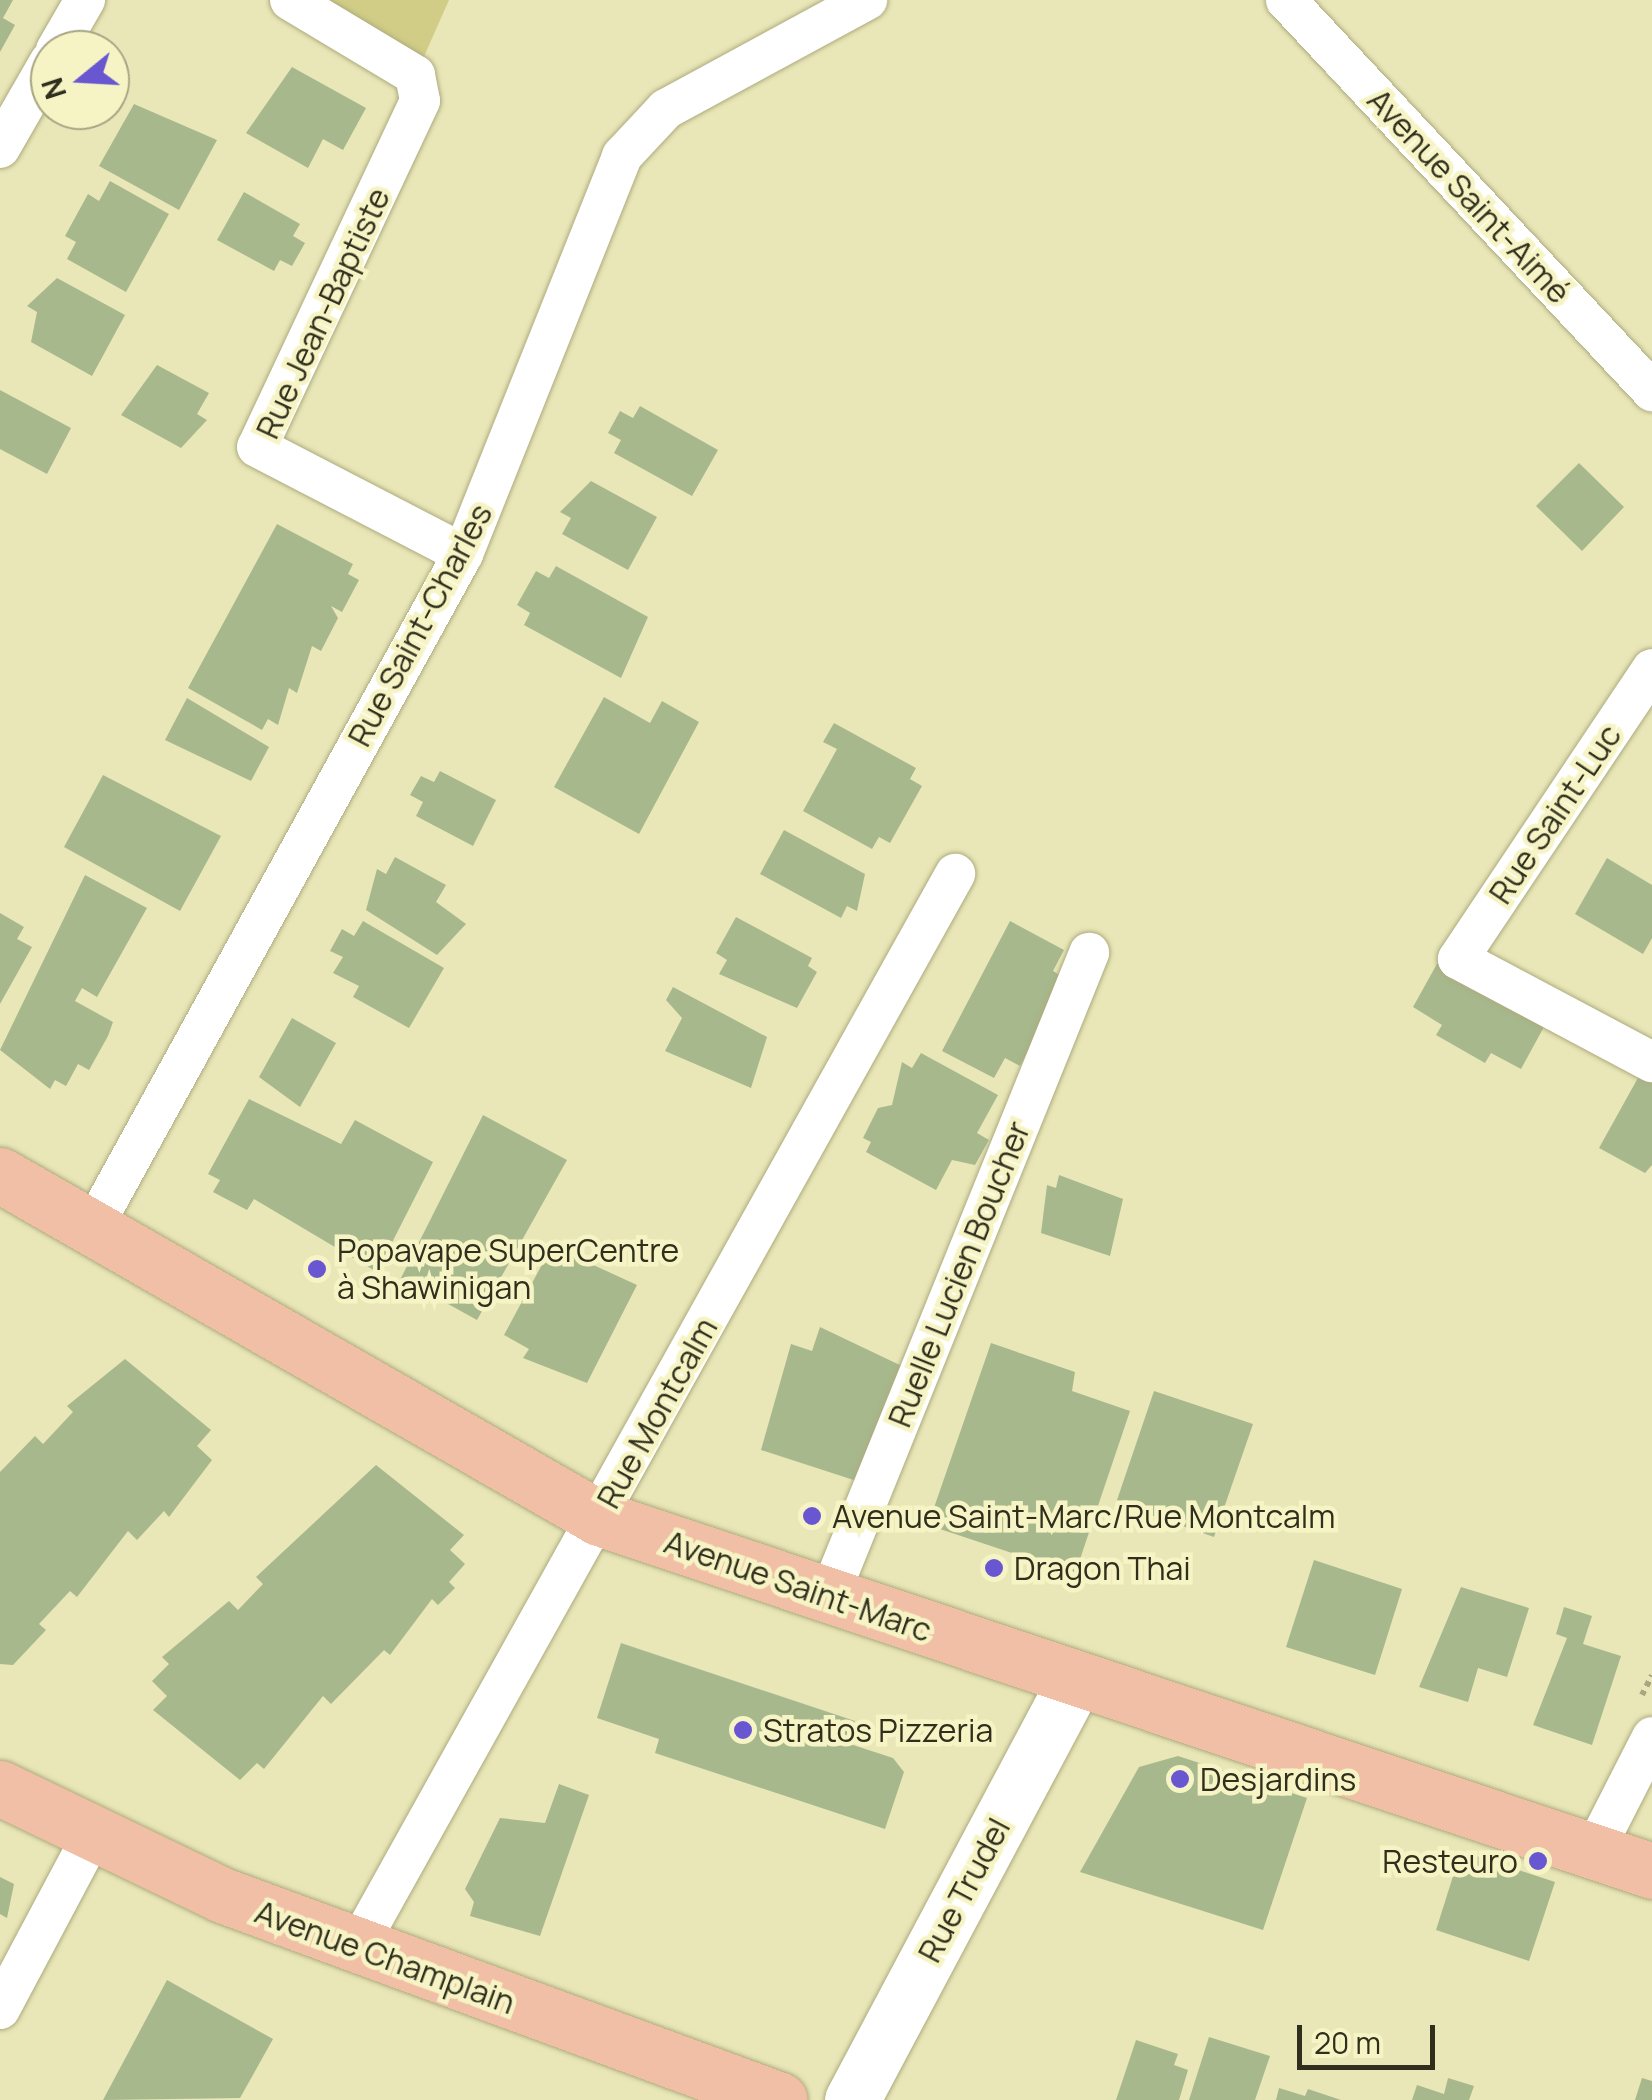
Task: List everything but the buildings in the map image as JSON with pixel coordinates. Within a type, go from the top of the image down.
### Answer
[{"type":"main road","name":"Avenue Saint-Marc","points":[[0,1176],[599,1518],[1652,1871]]},
{"type":"main road","name":"Rue Trudel","points":[[852,2100],[1076,1679]]},
{"type":"main road","name":"Avenue Champlain","points":[[0,1788],[92,1836],[356,1949],[780,2100]]},
{"type":"street","points":[[67,30],[84,0]]},
{"type":"street","name":"Rue Jean-Baptiste","points":[[290,0],[415,75],[420,101],[256,447],[463,554]]},
{"type":"street","name":"Rue Saint-Charles","points":[[93,1227],[463,554],[622,156],[666,109],[868,0]]},
{"type":"street","name":"Avenue Saint-Aimé","points":[[1286,0],[1652,392]]},
{"type":"street","points":[[0,148],[30,95]]},
{"type":"street","name":"Rue Saint-Luc","points":[[1652,669],[1458,959],[1652,1062]]},
{"type":"street","name":"Rue Montcalm","points":[[356,1949],[955,874]]},
{"type":"street","name":"Ruelle Lucien Boucher","points":[[829,1596],[1089,954]]},
{"type":"street","points":[[1593,1854],[1652,1737]]},
{"type":"street","points":[[0,2009],[92,1836]]},
{"type":"path","points":[[1641,1696],[1652,1675]]},
{"type":"shaded area","points":[[296,0],[449,0],[418,70]]},
{"type":"place","name":"Popavape SuperCentre à Shawinigan","points":[[317,1269]]},
{"type":"place","name":"Avenue Saint-Marc/Rue Montcalm","points":[[812,1516]]},
{"type":"place","name":"Dragon Thai","points":[[994,1568]]},
{"type":"place","name":"Stratos Pizzeria","points":[[743,1730]]},
{"type":"place","name":"Desjardins","points":[[1180,1779]]},
{"type":"place","name":"Resteuro","points":[[1538,1861]]}]
